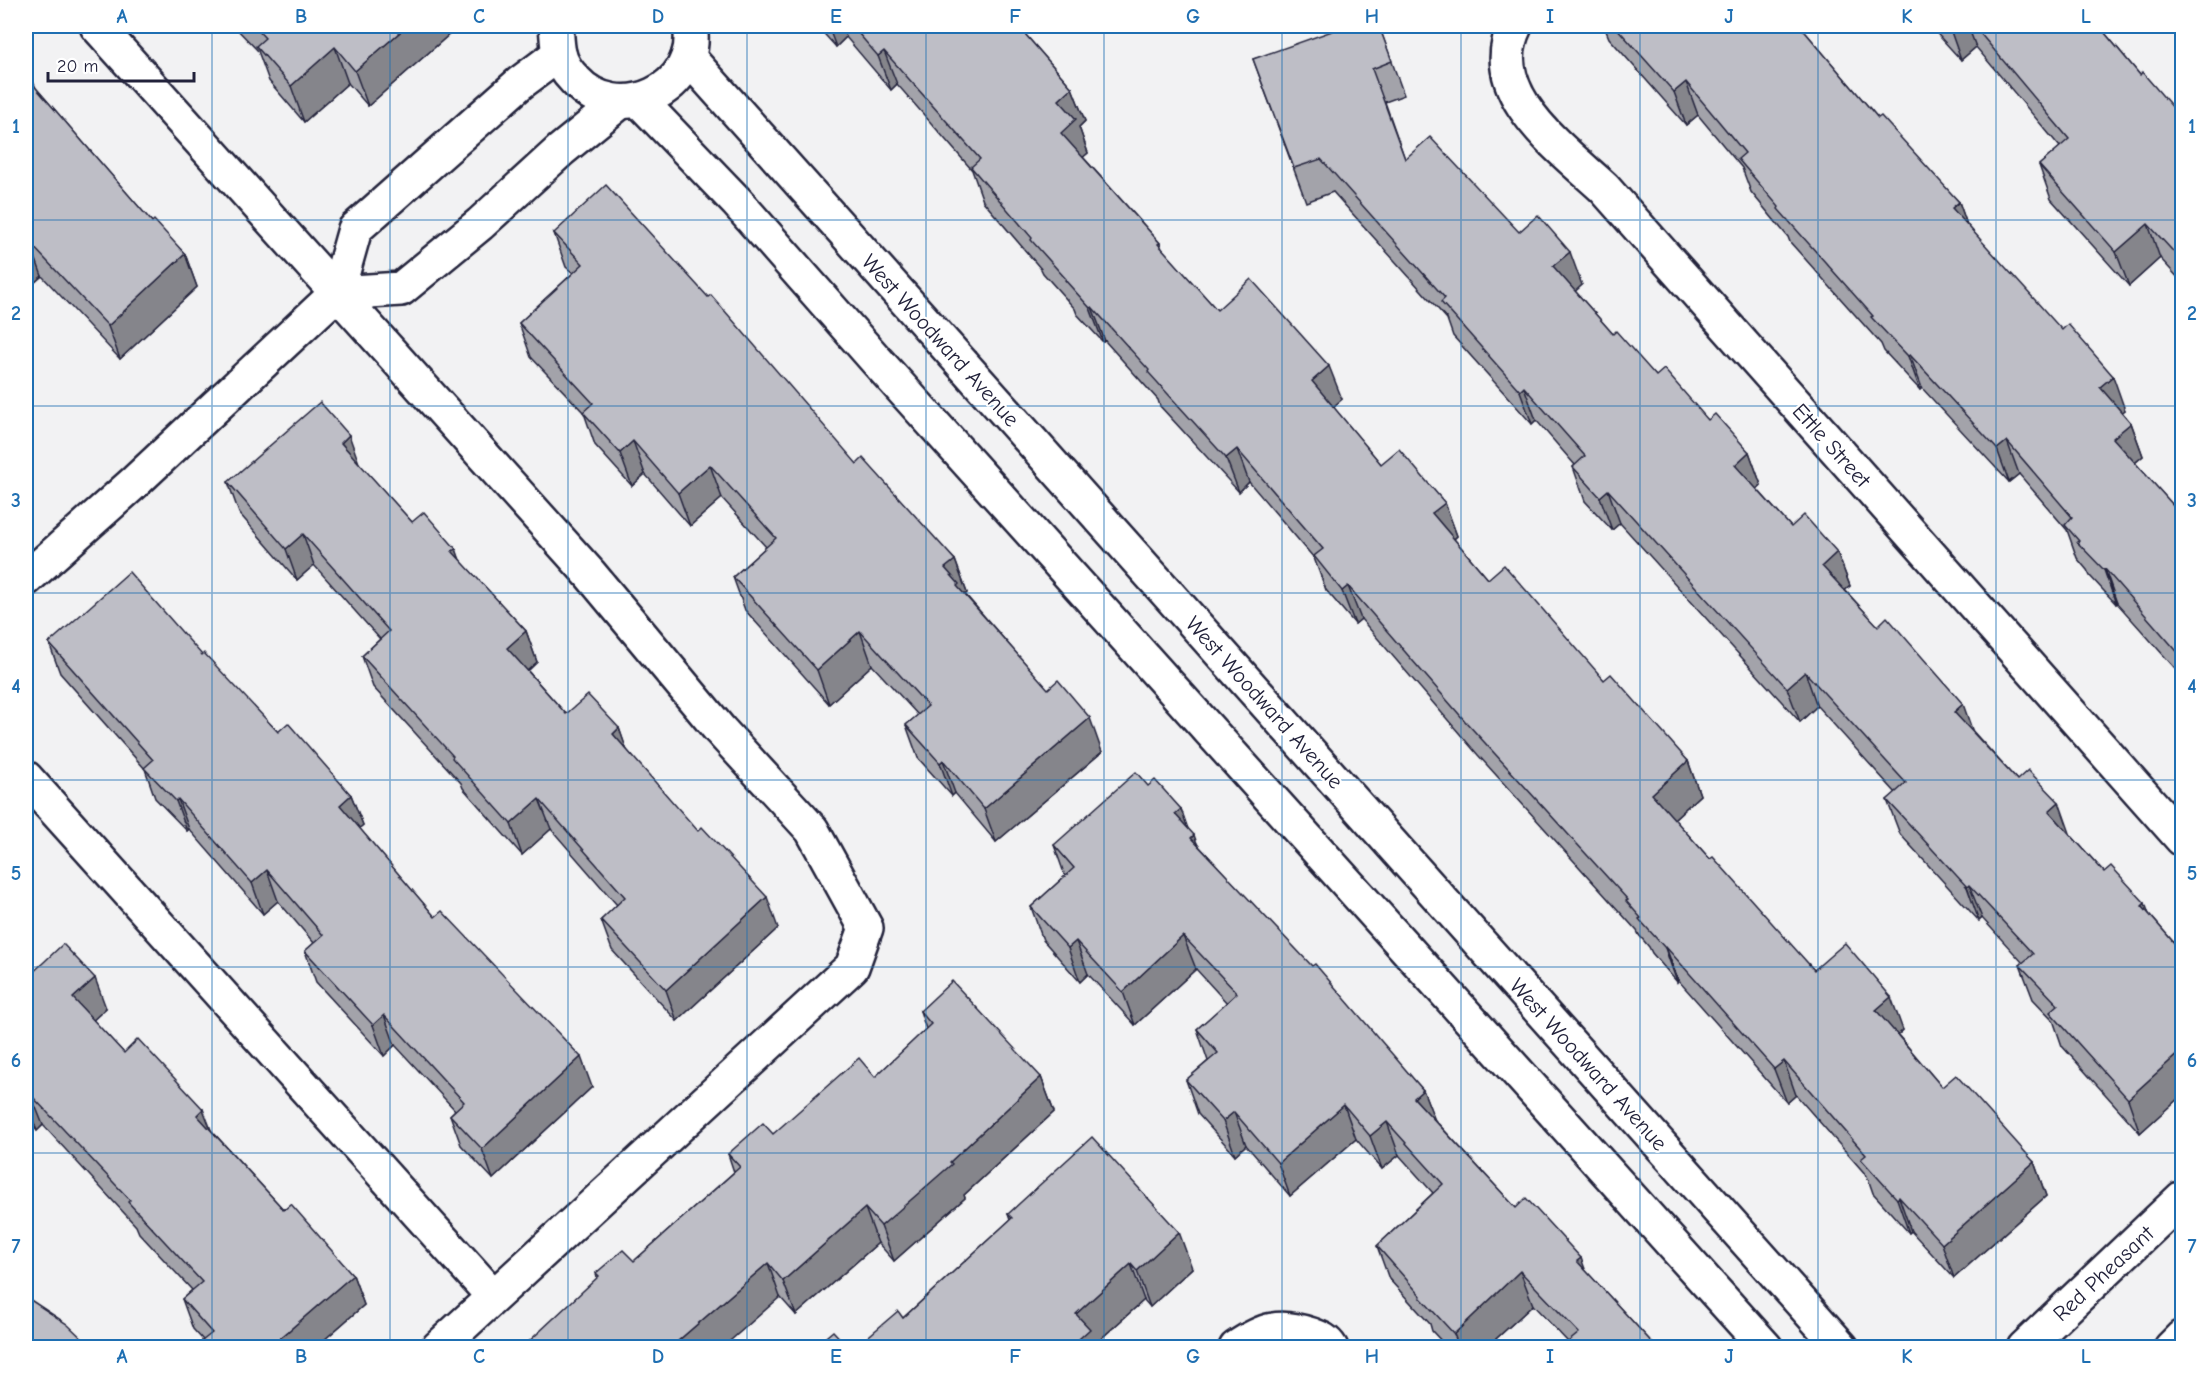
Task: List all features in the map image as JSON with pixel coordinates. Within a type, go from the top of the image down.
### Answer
[{"type":"street","points":[[97,26],[582,565],[720,730],[812,830],[866,928],[852,967],[438,1347]]},
{"type":"street","name":"Ettle Street","points":[[1511,33],[1509,74],[1520,102],[1546,134],[1604,188],[2182,839]]},
{"type":"street","points":[[337,294],[401,289],[480,224],[561,150],[630,102],[659,93],[677,77],[692,36]]},
{"type":"street","name":"West Woodward Avenue","points":[[692,36],[1842,1347]]},
{"type":"street","points":[[26,579],[136,481],[337,294],[355,229],[520,83],[558,40]]},
{"type":"street","points":[[558,40],[568,72],[582,88],[600,98],[630,102],[736,202],[1766,1347]]},
{"type":"street","points":[[26,778],[494,1296]]},
{"type":"street","name":"Red Pheasant","points":[[2024,1347],[2182,1198]]},
{"type":"street","points":[[1236,1347],[1258,1333],[1291,1328],[1326,1341],[1331,1347]]},
{"type":"street","points":[[2171,1347],[2182,1337]]},
{"type":"building","points":[[254,26],[407,26],[355,71],[335,47],[291,86],[256,46],[265,38]]},
{"type":"building","points":[[852,26],[1018,26],[1072,88],[1059,100],[1076,119],[1061,133],[1217,310],[1251,279],[1329,366],[1312,381],[1381,464],[1399,449],[1445,503],[1432,513],[1488,579],[1504,565],[1604,680],[1611,674],[1688,761],[1652,794],[1710,859],[1713,857],[1814,970],[1845,943],[1891,997],[1876,1010],[1942,1087],[1956,1075],[2034,1162],[1942,1244],[1861,1159],[1866,1155],[1784,1061],[1774,1069],[1639,919],[1641,918],[1626,901],[1628,900],[1465,721],[1348,586],[1342,591],[1314,556],[1323,549],[1237,449],[1226,458],[1031,240],[1032,238],[971,167],[980,159],[884,51],[878,56]]},
{"type":"building","points":[[1346,26],[1379,26],[1392,61],[1372,69],[1405,159],[1430,137],[1519,232],[1538,215],[1570,252],[1553,266],[1613,334],[1616,331],[1656,376],[1664,369],[1708,420],[1715,414],[1749,452],[1735,465],[1791,527],[1804,515],[1837,552],[1822,566],[1878,626],[1887,617],[1963,704],[1954,712],[2017,780],[2028,770],[2059,802],[2049,811],[2104,872],[2111,866],[2145,903],[2142,906],[2182,952],[2182,1050],[2128,1099],[2050,1012],[2058,1005],[2020,965],[2033,954],[1969,885],[1967,887],[1887,800],[1906,783],[1805,672],[1787,688],[1608,490],[1600,497],[1573,467],[1585,456],[1524,387],[1520,391],[1441,302],[1445,298],[1321,159],[1294,168],[1253,59]]},
{"type":"building","points":[[1615,26],[1800,26],[1878,118],[1881,116],[1959,202],[1952,208],[2062,330],[2068,324],[2113,376],[2100,387],[2131,423],[2113,438],[2182,515],[2182,657],[2105,569],[2077,542],[2079,541],[2065,525],[2072,517],[2007,441],[1997,449],[1910,355],[1908,356],[1871,317],[1873,316],[1778,209],[1779,207],[1738,159],[1745,153],[1686,82],[1674,92]]},
{"type":"building","points":[[1974,26],[2099,26],[2140,75],[2142,72],[2182,118],[2182,261],[2148,224],[2116,252],[2039,165],[2069,139]]},
{"type":"building","points":[[26,71],[32,79],[30,81],[152,222],[154,220],[185,254],[108,326],[30,243],[26,247]]},
{"type":"building","points":[[606,185],[708,297],[711,295],[857,464],[863,458],[955,560],[945,568],[959,584],[957,586],[1048,689],[1058,680],[1090,718],[984,809],[943,760],[940,763],[906,725],[928,706],[860,631],[817,670],[733,577],[776,538],[710,465],[678,493],[633,441],[620,453],[583,412],[593,403],[519,323],[583,264],[554,233]]},
{"type":"building","points":[[320,402],[349,435],[341,443],[412,522],[424,512],[456,549],[452,551],[526,631],[507,648],[566,714],[588,695],[619,728],[613,734],[698,831],[702,827],[767,897],[666,990],[601,920],[625,897],[539,799],[511,824],[362,656],[389,631],[303,534],[286,549],[228,482]]},
{"type":"building","points":[[129,572],[202,655],[204,653],[278,732],[288,723],[351,795],[340,805],[435,917],[442,911],[581,1057],[482,1149],[450,1115],[464,1102],[384,1015],[373,1025],[305,951],[323,935],[267,870],[252,883],[178,799],[176,801],[144,768],[153,760],[49,643]]},
{"type":"building","points":[[1136,772],[1148,786],[1155,780],[1181,809],[1175,814],[1194,835],[1191,838],[1312,966],[1315,964],[1423,1090],[1414,1098],[1516,1208],[1526,1198],[1581,1258],[1577,1261],[1656,1347],[1562,1347],[1579,1333],[1520,1271],[1454,1334],[1377,1246],[1443,1184],[1387,1122],[1370,1136],[1344,1105],[1278,1163],[1234,1112],[1223,1121],[1186,1080],[1218,1053],[1197,1029],[1237,993],[1183,936],[1123,992],[1076,941],[1068,948],[1031,907],[1074,868],[1054,845]]},
{"type":"building","points":[[63,944],[95,978],[73,998],[124,1053],[138,1039],[203,1109],[197,1115],[284,1210],[291,1204],[353,1275],[270,1347],[207,1347],[202,1341],[212,1333],[182,1299],[202,1282],[128,1202],[130,1200],[31,1095],[26,1100],[26,979]]},
{"type":"building","points":[[952,981],[1041,1077],[950,1162],[952,1164],[881,1226],[865,1208],[783,1281],[768,1263],[671,1347],[523,1347],[599,1276],[596,1273],[623,1250],[634,1261],[740,1167],[728,1154],[763,1123],[773,1134],[859,1058],[875,1077],[931,1024],[920,1011]]},
{"type":"building","points":[[1092,1137],[1179,1232],[1137,1271],[1131,1264],[1076,1314],[1090,1329],[1070,1347],[856,1347],[898,1311],[903,1318],[1012,1218],[1008,1214]]},
{"type":"building","points":[[26,1297],[67,1324],[91,1347],[26,1347]]},
{"type":"building","points":[[833,1331],[848,1347],[814,1347]]}]
